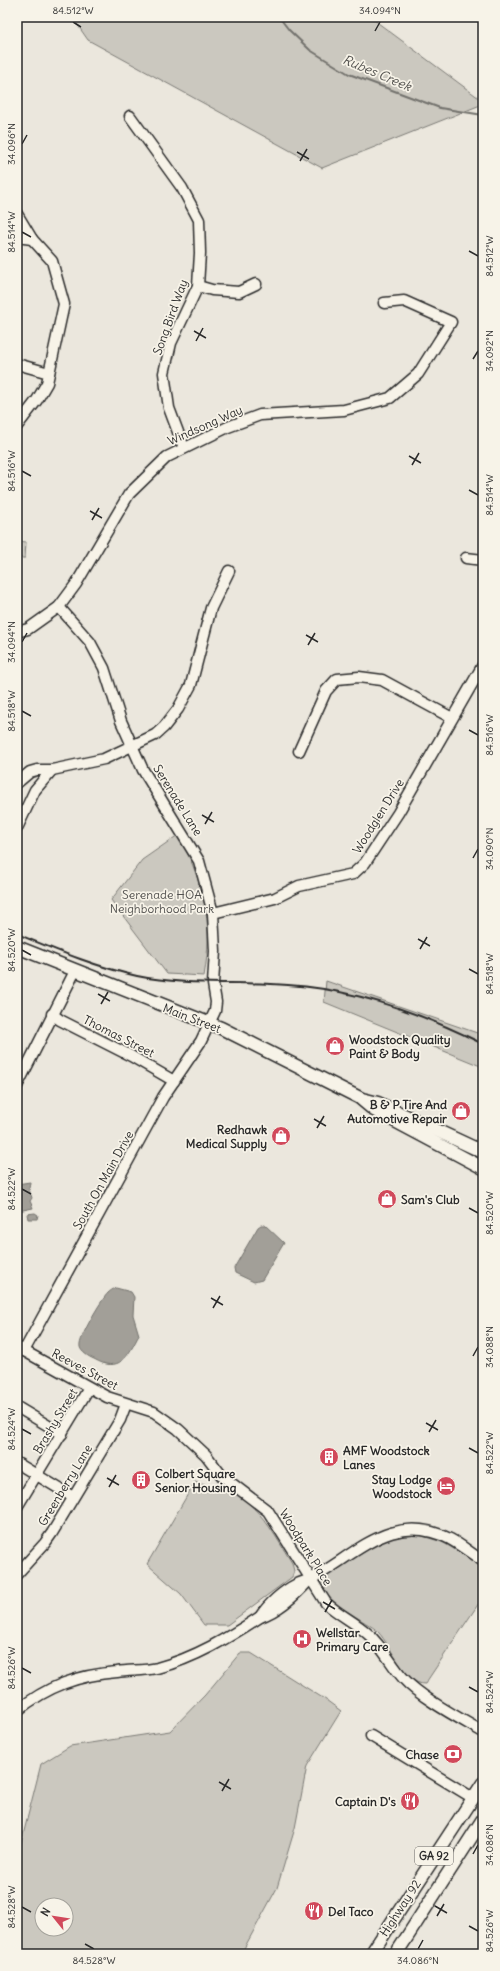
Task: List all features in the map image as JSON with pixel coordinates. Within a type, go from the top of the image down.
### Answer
[{"type":"main road","name":"Main Street","points":[[17,947],[230,1032],[362,1099],[378,1103],[483,1152]]},
{"type":"main road","name":"Main Street","points":[[362,1099],[374,1110],[483,1168]]},
{"type":"main road","name":"Highway 92","points":[[371,1954],[483,1783]]},
{"type":"main road","name":"Highway 92","points":[[396,1954],[483,1819]]},
{"type":"street","name":"Song Bird Way","points":[[130,116],[182,188],[198,220],[200,253],[198,286],[172,343],[164,373],[169,408],[184,448]]},
{"type":"street","points":[[17,214],[32,239],[52,261],[64,304],[47,383],[37,400],[17,426]]},
{"type":"street","points":[[17,237],[32,239]]},
{"type":"street","points":[[198,286],[212,290],[239,292],[256,284]]},
{"type":"street","name":"Windsong Way","points":[[17,632],[28,630],[59,607],[76,584],[129,494],[167,457],[228,427],[260,416],[344,410],[390,398],[418,374],[451,322],[404,301],[384,303]]},
{"type":"street","points":[[17,364],[49,373]]},
{"type":"street","points":[[466,558],[483,560]]},
{"type":"street","points":[[17,783],[30,772],[37,770],[52,770],[90,763],[132,747],[164,727],[186,696],[195,672],[210,608],[229,571]]},
{"type":"street","name":"Serenade Lane","points":[[59,607],[90,642],[104,668],[121,721],[132,747],[149,781],[185,835],[199,861],[213,913],[215,951],[213,984],[216,1002],[209,1024]]},
{"type":"street","name":"Woodglen Drive","points":[[213,913],[275,898],[299,886],[353,874],[365,863],[398,813],[483,665]]},
{"type":"street","points":[[299,751],[326,691],[337,679],[359,677],[382,680],[452,718]]},
{"type":"street","points":[[17,828],[35,790],[52,770]]},
{"type":"street","points":[[17,1086],[75,971]]},
{"type":"street","name":"Thomas Street","points":[[52,1014],[66,1024],[158,1070],[174,1081]]},
{"type":"street","name":"South On Main Drive","points":[[20,1349],[163,1097],[197,1049],[209,1024]]},
{"type":"street","name":"Reeves Street","points":[[20,1349],[106,1397],[126,1404],[146,1408],[162,1417],[202,1451],[222,1476],[232,1485]]},
{"type":"street","name":"Brashy Street","points":[[17,1507],[89,1388]]},
{"type":"street","name":"Greenberry Lane","points":[[17,1574],[45,1543],[120,1420],[126,1404]]},
{"type":"street","points":[[17,1407],[62,1434]]},
{"type":"street","points":[[17,1463],[73,1497]]},
{"type":"street","name":"Woodpark Place","points":[[232,1485],[248,1494],[268,1511],[326,1603],[338,1614],[358,1625],[381,1646],[405,1681],[454,1715],[483,1732]]},
{"type":"street","points":[[17,1711],[32,1699],[52,1687],[72,1679],[96,1674],[156,1668],[205,1650],[260,1617],[266,1608],[296,1585],[310,1579],[385,1534],[408,1530],[430,1531],[450,1539],[483,1561]]},
{"type":"street","points":[[371,1736],[473,1798]]},
{"type":"green space","points":[[72,17],[370,17],[483,101],[483,104],[322,168],[88,40]]},
{"type":"green space","points":[[17,541],[26,542],[25,558],[17,558]]},
{"type":"green space","name":"Serenade HOA Neighborhood Park","points":[[178,835],[200,885],[206,912],[208,944],[204,976],[167,974],[111,900],[142,860]]},
{"type":"green space","points":[[326,981],[483,1035],[483,1067],[324,1002]]},
{"type":"green space","points":[[195,1482],[227,1492],[230,1489],[251,1505],[272,1531],[292,1563],[294,1571],[292,1577],[227,1625],[204,1625],[181,1594],[147,1564]]},
{"type":"green space","points":[[419,1535],[442,1542],[483,1566],[483,1597],[425,1684],[410,1678],[381,1635],[375,1629],[340,1606],[324,1591],[321,1584],[323,1577],[379,1543],[394,1537]]},
{"type":"green space","points":[[240,1653],[251,1653],[341,1711],[307,1766],[295,1828],[277,1888],[241,1954],[17,1954],[17,1859],[41,1764],[70,1746],[170,1731],[205,1695]]},
{"type":"shaded area","points":[[30,1182],[29,1189],[32,1198],[30,1201],[33,1208],[18,1211],[17,1184]]},
{"type":"shaded area","points":[[35,1213],[38,1215],[37,1219],[28,1219],[27,1214]]},
{"type":"shaded area","points":[[265,1225],[284,1243],[262,1280],[254,1282],[235,1273],[234,1268],[258,1227]]},
{"type":"shaded area","points":[[116,1288],[131,1292],[134,1297],[133,1315],[139,1335],[127,1356],[117,1364],[110,1365],[90,1357],[81,1349],[80,1343],[86,1328],[105,1297]]},
{"type":"waterway","name":"Rubes Creek","points":[[279,17],[289,30],[310,50],[349,74],[440,108],[483,115]]},
{"type":"railway","points":[[17,934],[91,963],[137,976],[175,981],[288,985],[313,987],[338,992],[413,1013],[483,1044]]},
{"type":"place","name":"Woodstock Quality Paint & Body","points":[[335,1046]]},
{"type":"place","name":"B & P Tire And Automotive Repair","points":[[461,1111]]},
{"type":"place","name":"Redhawk Medical Supply","points":[[281,1136]]},
{"type":"place","name":"Sam's Club","points":[[387,1199]]},
{"type":"place","name":"AMF Woodstock Lanes","points":[[329,1457]]},
{"type":"place","name":"Colbert Square Senior Housing","points":[[141,1480]]},
{"type":"place","name":"Stay Lodge Woodstock","points":[[446,1486]]},
{"type":"place","name":"Wellstar Primary Care","points":[[302,1639]]},
{"type":"place","name":"Chase","points":[[453,1754]]},
{"type":"place","name":"Captain D's","points":[[410,1801]]},
{"type":"place","name":"Del Taco","points":[[314,1911]]}]
